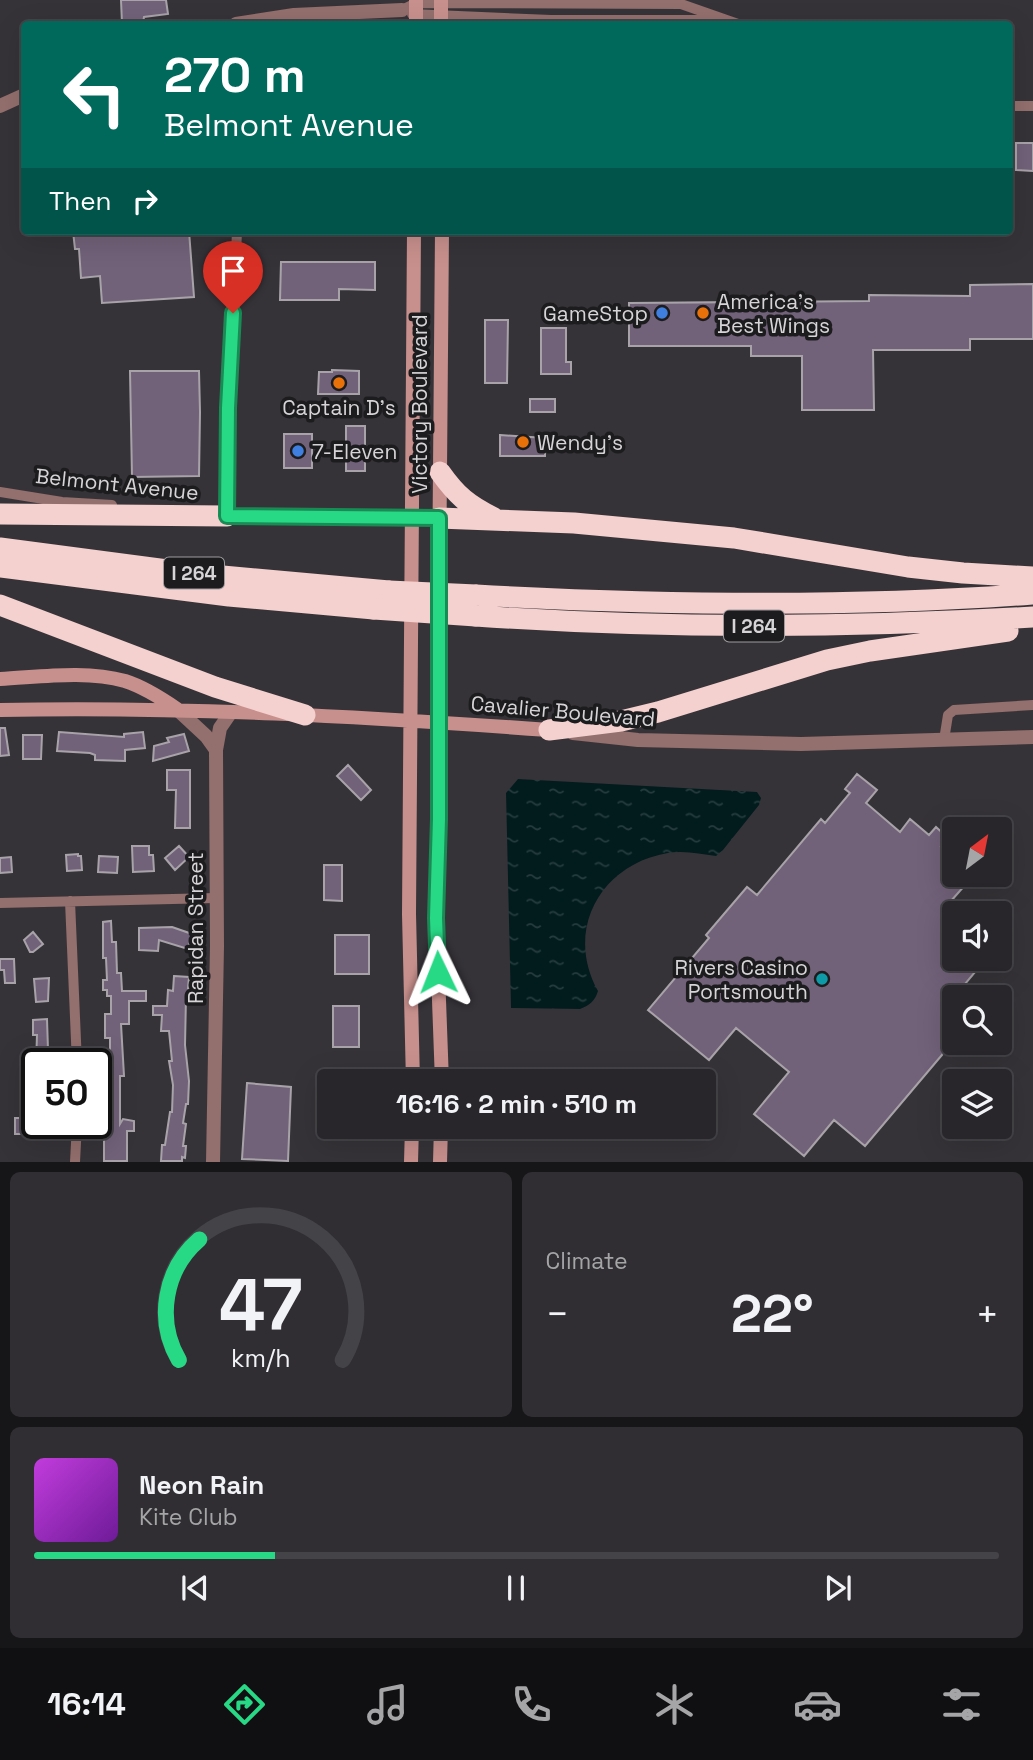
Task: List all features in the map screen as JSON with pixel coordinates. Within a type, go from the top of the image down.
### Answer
[{"type":"highway","points":[[440,472],[466,503],[499,520]]},
{"type":"highway","points":[[0,514],[227,516]]},
{"type":"highway","points":[[439,518],[574,523],[734,538],[908,567],[1033,577]]},
{"type":"highway","name":"I 264","points":[[0,548],[190,573],[389,591],[621,603],[819,603],[1033,594]]},
{"type":"highway","name":"I 264","points":[[0,567],[229,596],[476,617],[784,627],[914,624],[1033,617]]},
{"type":"highway","points":[[0,605],[215,687],[305,715]]},
{"type":"highway","points":[[550,730],[621,721],[659,712],[827,660],[1033,627]]},
{"type":"main road","name":"Victory Boulevard","points":[[413,1069],[410,720],[414,235]]},
{"type":"main road","name":"Victory Boulevard","points":[[442,235],[436,918],[442,1069]]},
{"type":"main road","name":"Belmont Avenue","points":[[227,516],[439,518]]},
{"type":"main road","name":"Cavalier Boulevard","points":[[0,679],[102,677],[134,685],[178,710]]},
{"type":"main road","name":"Cavalier Boulevard","points":[[0,710],[178,710],[410,720],[550,730]]},
{"type":"main road","points":[[411,1161],[412,1139]]},
{"type":"main road","points":[[440,1161],[441,1139]]},
{"type":"street","points":[[255,21],[293,15],[681,4],[728,21]]},
{"type":"street","points":[[441,11],[551,20],[697,20],[712,16]]},
{"type":"street","points":[[0,106],[21,96]]},
{"type":"street","points":[[1013,106],[1033,106]]},
{"type":"street","points":[[227,516],[228,408],[237,235]]},
{"type":"street","name":"Belmont Avenue","points":[[0,492],[62,502],[227,516]]},
{"type":"street","points":[[944,740],[948,715],[954,710],[1033,705]]},
{"type":"street","points":[[178,710],[206,736],[216,750]]},
{"type":"street","name":"Rapidan Street","points":[[213,1161],[216,750],[220,728],[231,712]]},
{"type":"street","name":"Cavalier Boulevard","points":[[550,730],[638,740],[800,744],[1033,737]]},
{"type":"street","points":[[0,903],[216,898]]},
{"type":"street","points":[[70,901],[76,1048]]},
{"type":"street","points":[[75,1161],[76,1139]]},
{"type":"water","points":[[518,779],[757,792],[761,798],[759,805],[716,856],[686,852],[668,853],[644,860],[607,885],[595,903],[588,923],[585,945],[588,968],[598,991],[592,1002],[580,1009],[511,1008],[506,793]]},
{"type":"building","points":[[121,0],[166,0],[168,14],[144,17],[143,21],[122,21]]},
{"type":"building","points":[[1016,143],[1033,143],[1033,171],[1016,170]]},
{"type":"building","points":[[73,235],[189,235],[194,297],[102,303],[100,276],[81,278],[79,249],[75,249]]},
{"type":"building","points":[[281,262],[375,262],[375,290],[339,289],[339,300],[280,300]]},
{"type":"building","points":[[1033,284],[1033,339],[970,339],[970,350],[873,350],[874,410],[802,410],[802,356],[751,356],[751,346],[629,346],[629,303],[869,301],[869,295],[970,296],[970,285]]},
{"type":"building","points":[[485,320],[508,320],[507,383],[485,383]]},
{"type":"building","points":[[541,328],[566,328],[566,362],[571,362],[571,374],[541,374]]},
{"type":"building","points":[[130,371],[199,371],[199,476],[132,477]]},
{"type":"building","name":"Captain D's","points":[[359,371],[359,394],[318,394],[319,372]]},
{"type":"building","points":[[530,399],[555,399],[555,412],[530,412]]},
{"type":"building","name":"7-Eleven","points":[[346,426],[365,426],[365,471],[346,471]]},
{"type":"building","name":"7-Eleven","points":[[284,434],[312,434],[312,468],[284,468]]},
{"type":"building","name":"Wendy's","points":[[500,435],[545,438],[545,456],[500,456]]},
{"type":"building","points":[[0,728],[5,728],[9,755],[0,756]]},
{"type":"building","points":[[59,732],[124,737],[124,734],[143,732],[145,748],[125,750],[125,761],[95,760],[95,755],[90,753],[57,751]]},
{"type":"building","points":[[184,734],[189,751],[153,761],[154,746],[169,742],[167,738]]},
{"type":"building","points":[[23,735],[42,735],[41,759],[23,759]]},
{"type":"building","points":[[348,765],[371,790],[361,800],[337,776]]},
{"type":"building","points":[[167,770],[190,770],[190,828],[175,828],[176,790],[167,790]]},
{"type":"building","name":"Rivers Casino Portsmouth","points":[[857,774],[877,790],[866,803],[900,832],[910,819],[929,835],[936,827],[942,832],[942,887],[963,887],[951,901],[942,901],[942,971],[976,971],[964,985],[942,985],[942,1055],[865,1146],[834,1120],[804,1156],[754,1114],[789,1072],[736,1028],[709,1060],[648,1010],[709,938],[706,935],[747,887],[757,895],[821,819],[825,823],[850,793],[845,789]]},
{"type":"building","points":[[132,846],[149,846],[149,855],[153,855],[154,871],[133,872]]},
{"type":"building","points":[[179,846],[189,857],[175,870],[165,858]]},
{"type":"building","points":[[66,855],[81,856],[82,870],[67,871]]},
{"type":"building","points":[[99,856],[118,857],[117,873],[98,872]]},
{"type":"building","points":[[11,857],[12,872],[0,873],[0,858]]},
{"type":"building","points":[[324,865],[342,865],[342,901],[324,900]]},
{"type":"building","points":[[111,921],[112,942],[116,942],[117,973],[121,973],[122,991],[146,991],[146,1001],[129,1001],[129,1024],[121,1024],[124,1076],[120,1076],[120,1124],[123,1119],[134,1121],[134,1131],[127,1131],[127,1161],[104,1161],[104,1139],[112,1139],[112,1048],[110,1038],[105,1038],[105,1014],[111,1014],[111,996],[107,996],[107,990],[103,990],[103,980],[107,980],[106,958],[103,958],[103,922]]},
{"type":"building","points":[[172,927],[192,934],[188,949],[159,940],[158,951],[139,950],[139,928]]},
{"type":"building","points":[[33,932],[43,944],[30,952],[24,940]]},
{"type":"building","points":[[335,935],[369,935],[369,974],[335,974]]},
{"type":"building","points":[[0,959],[14,959],[15,983],[5,983],[4,970],[0,970]]},
{"type":"building","points":[[174,976],[189,977],[188,988],[191,988],[191,997],[186,996],[185,1045],[189,1081],[188,1104],[183,1123],[186,1124],[183,1146],[186,1146],[185,1158],[182,1157],[182,1161],[161,1161],[162,1145],[165,1145],[172,1112],[173,1085],[169,1061],[172,1061],[169,1031],[161,1031],[162,1015],[153,1015],[153,1006],[167,1006],[168,990],[173,991]]},
{"type":"building","points":[[49,978],[48,1001],[36,1002],[34,979]]},
{"type":"building","points":[[333,1006],[359,1006],[359,1047],[333,1047]]},
{"type":"building","points":[[47,1019],[48,1048],[37,1048],[33,1020]]},
{"type":"building","points":[[247,1083],[291,1087],[288,1161],[242,1159]]},
{"type":"building","points":[[15,1118],[21,1118],[21,1134],[15,1134]]},
{"type":"place","name":"GameStop","points":[[662,313]]},
{"type":"place","name":"America's Best Wings","points":[[703,313]]},
{"type":"place","name":"Captain D's","points":[[339,383]]},
{"type":"place","name":"Wendy's","points":[[523,442]]},
{"type":"place","name":"7-Eleven","points":[[298,451]]},
{"type":"place","name":"Rivers Casino Portsmouth","points":[[822,979]]},
{"type":"route","points":[[233,313],[228,408],[227,516],[439,518],[439,819],[436,918],[438,972]]}]
